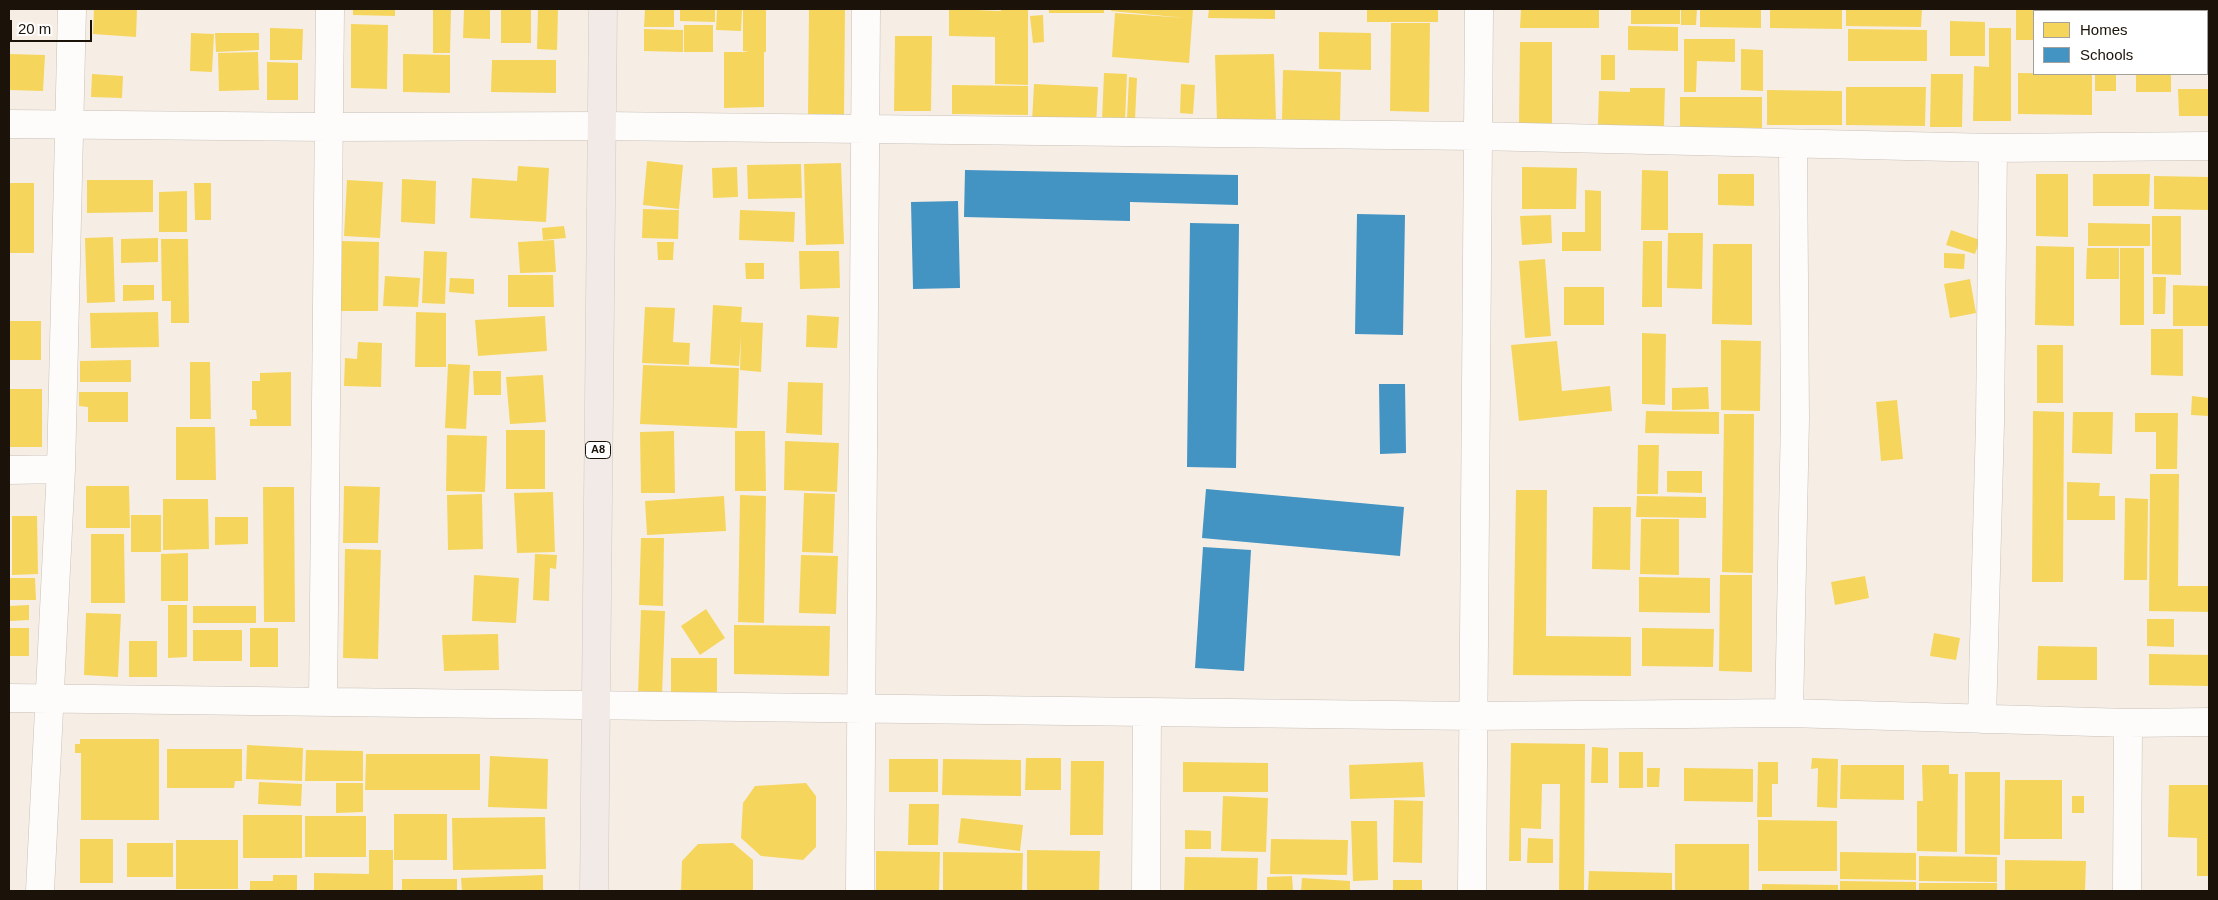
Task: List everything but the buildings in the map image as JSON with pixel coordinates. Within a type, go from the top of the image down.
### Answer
[{"type":"main road","name":"A8","points":[[594,891],[603,9]]},
{"type":"street","points":[[40,891],[61,469],[72,9]]},
{"type":"street","points":[[323,702],[330,9]]},
{"type":"street","points":[[860,891],[866,9]]},
{"type":"street","points":[[1472,891],[1479,9]]},
{"type":"street","points":[[9,124],[328,127],[602,126],[1478,136],[1793,145],[1993,148],[2209,146]]},
{"type":"street","points":[[1790,713],[1795,418],[1793,145]]},
{"type":"street","points":[[1982,718],[1990,423],[1993,148]]},
{"type":"street","points":[[9,470],[61,469]]},
{"type":"street","points":[[9,698],[1474,716],[1790,713],[2128,723],[2209,722]]},
{"type":"street","points":[[1146,891],[1147,712]]},
{"type":"street","points":[[2126,891],[2128,723]]}]
